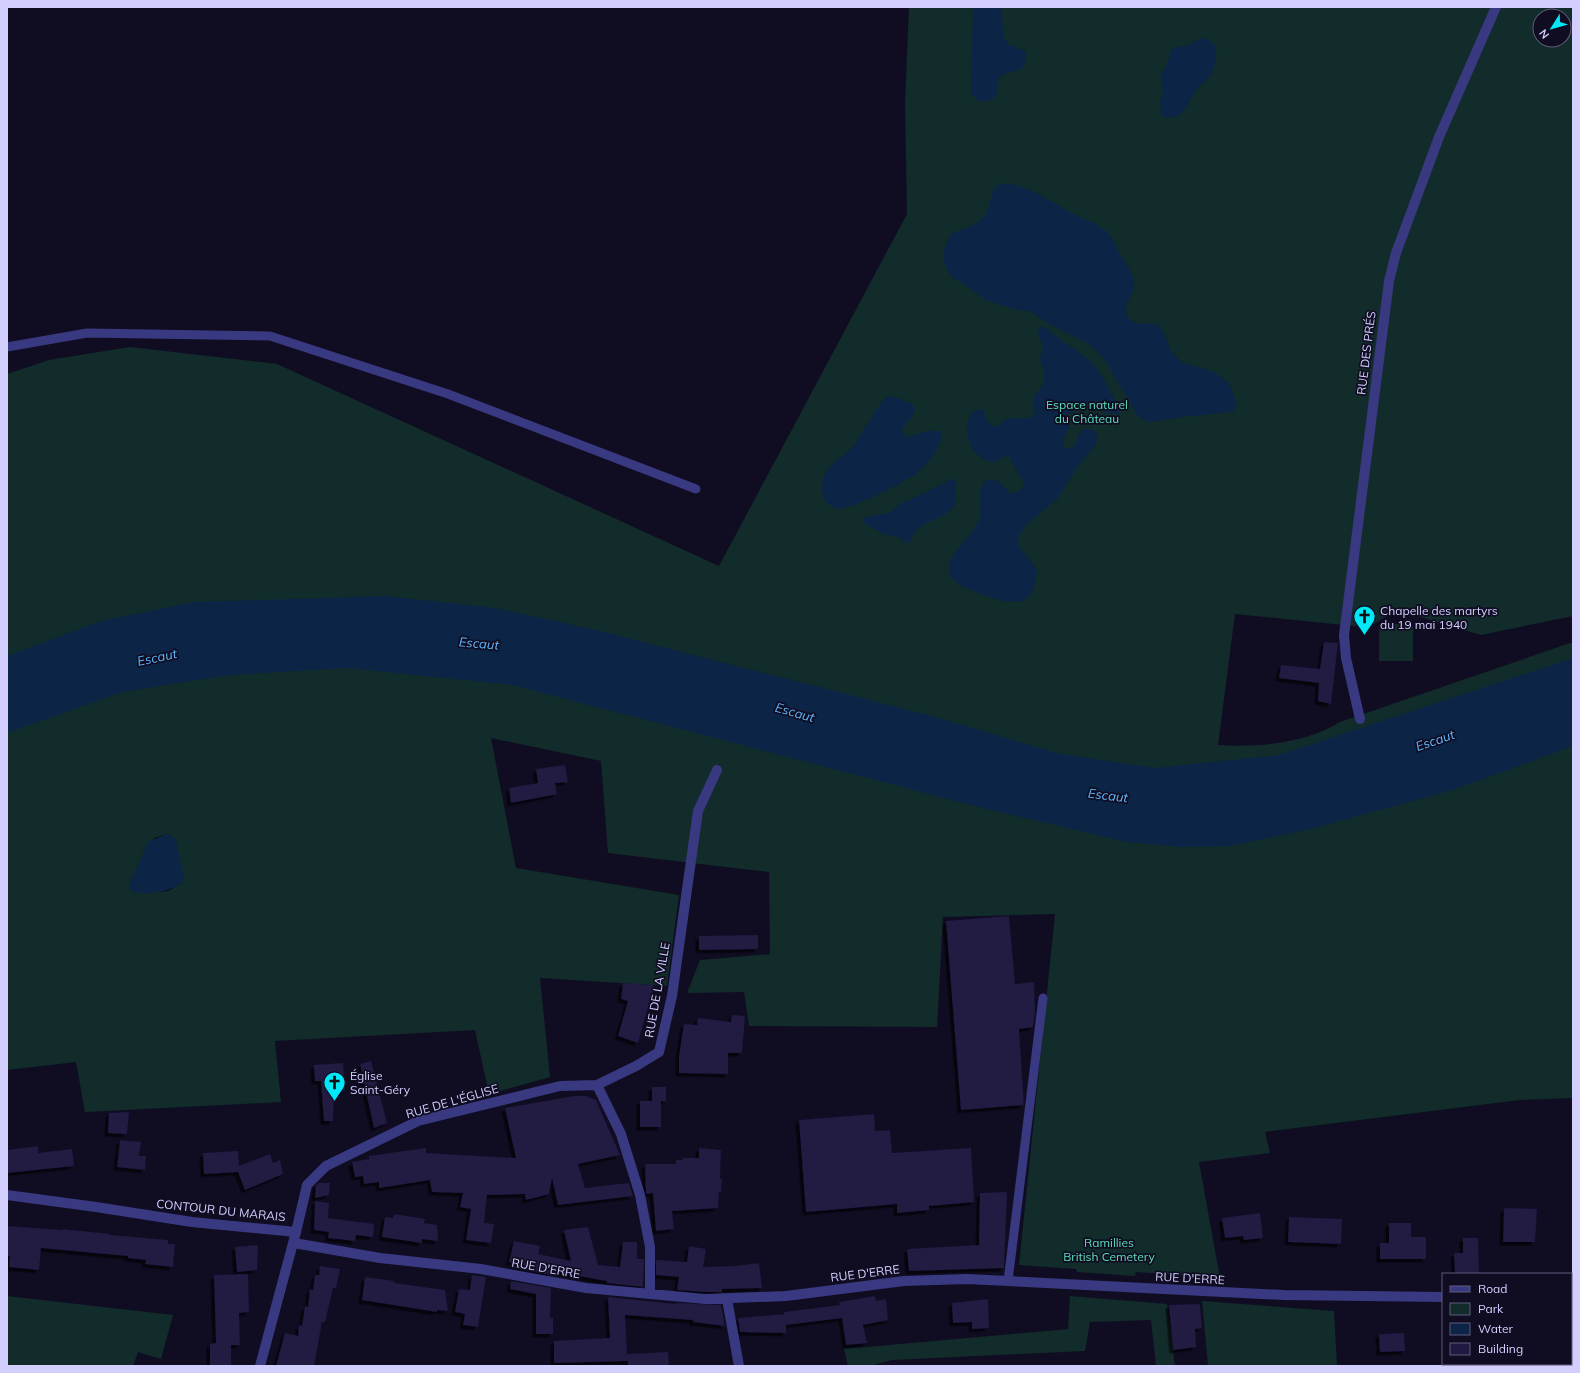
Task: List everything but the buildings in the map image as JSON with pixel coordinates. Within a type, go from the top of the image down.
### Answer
[{"type":"street","name":"RUE DES PRÉS","points":[[1360,719],[1346,658],[1344,635],[1389,281],[1396,253],[1439,137],[1496,7]]},
{"type":"street","name":"RUE DE LA VILLE","points":[[597,1085],[636,1066],[659,1052],[672,996],[698,811],[717,770]]},
{"type":"street","name":"RUE DE L'ÉGLISE","points":[[296,1232],[307,1185],[326,1166],[418,1121],[560,1086],[597,1085]]},
{"type":"street","points":[[597,1085],[621,1134],[640,1195],[650,1246],[650,1293]]},
{"type":"street","name":"CONTOUR DU MARAIS","points":[[7,1195],[192,1222],[296,1232],[260,1366]]},
{"type":"street","name":"RUE D'ERRE","points":[[294,1243],[380,1258],[481,1269],[586,1288],[705,1299],[786,1296],[904,1281],[968,1279],[1284,1295],[1442,1297]]},
{"type":"street","points":[[727,1299],[739,1366]]},
{"type":"lane","points":[[7,347],[87,333],[270,336],[448,394],[696,489]]},
{"type":"lane","points":[[1008,1280],[1043,998]]},
{"type":"green space","points":[[909,7],[1573,7],[1573,616],[1481,635],[1396,610],[1374,624],[1354,626],[1235,614],[1218,745],[1265,745],[1312,735],[1340,722],[1573,642],[1573,1098],[1520,1100],[1265,1132],[1270,1153],[1199,1162],[1220,1278],[1136,1272],[1135,1276],[1077,1272],[1076,1269],[1019,1265],[1055,914],[943,917],[937,1027],[749,1026],[744,992],[687,993],[700,960],[770,954],[769,872],[608,853],[601,761],[491,738],[516,868],[679,895],[667,986],[540,978],[550,1077],[489,1094],[475,1030],[275,1041],[281,1102],[85,1112],[76,1062],[7,1070],[7,374],[49,360],[130,347],[277,364],[719,566],[907,214],[905,102]],"holes":[[[167,834],[176,840],[182,883],[168,891],[134,892],[131,881],[154,838]]]},
{"type":"green space","points":[[1379,624],[1413,624],[1413,661],[1379,661]]},
{"type":"green space","points":[[7,1296],[173,1315],[161,1359],[138,1352],[133,1366],[7,1366]]},
{"type":"green space","points":[[1070,1296],[1167,1304],[1175,1366],[1156,1366],[1151,1320],[1090,1322],[1085,1351],[892,1360],[869,1366],[848,1366],[844,1349],[1068,1329]]},
{"type":"green space","points":[[1202,1301],[1334,1311],[1337,1366],[1208,1366]]},
{"type":"green space","points":[[1573,1306],[1573,1366],[1473,1366],[1572,1365]]},
{"type":"water","points":[[973,7],[1001,7],[1004,38],[1009,45],[1026,51],[1024,65],[1018,70],[1003,75],[998,79],[997,95],[987,101],[980,101],[976,99],[971,93]]},
{"type":"water","points":[[1200,39],[1208,39],[1216,47],[1216,58],[1213,70],[1208,79],[1194,93],[1183,112],[1179,115],[1166,118],[1161,115],[1160,101],[1163,91],[1161,74],[1166,67],[1173,48],[1186,46]]},
{"type":"water","points":[[1000,184],[1019,186],[1029,190],[1103,228],[1109,233],[1130,270],[1134,281],[1133,290],[1126,308],[1126,313],[1129,318],[1138,323],[1158,325],[1165,334],[1170,350],[1183,363],[1214,372],[1229,383],[1237,404],[1233,412],[1190,416],[1151,422],[1143,420],[1137,415],[1104,358],[1089,344],[1054,327],[1029,311],[1017,310],[988,301],[951,276],[944,263],[944,249],[950,235],[973,225],[982,219],[987,211],[994,190]]},
{"type":"water","points":[[1045,327],[1056,337],[1092,363],[1101,374],[1121,410],[1119,414],[1096,409],[1074,401],[1070,402],[1074,413],[1065,414],[1070,425],[1063,440],[1064,446],[1067,449],[1073,447],[1082,430],[1085,429],[1095,431],[1097,433],[1096,443],[1080,463],[1057,499],[1026,525],[1019,536],[1018,543],[1021,549],[1036,568],[1036,579],[1031,594],[1027,598],[1018,602],[1012,602],[993,598],[971,590],[957,582],[950,574],[949,566],[952,557],[974,529],[979,520],[980,494],[982,485],[989,480],[993,480],[999,482],[1010,493],[1019,491],[1025,486],[1008,455],[993,462],[983,459],[975,452],[970,443],[968,423],[970,415],[976,410],[984,410],[986,420],[994,427],[1008,419],[1029,418],[1032,416],[1035,412],[1033,402],[1036,393],[1044,383],[1044,370],[1040,360],[1043,346],[1039,337],[1038,329]]},
{"type":"water","points":[[887,396],[911,403],[915,409],[912,417],[902,428],[903,433],[908,437],[927,431],[940,431],[942,436],[938,446],[925,465],[911,477],[879,494],[846,508],[834,508],[826,502],[822,492],[822,481],[824,476],[831,466],[853,446],[874,412]]},
{"type":"water","points":[[953,478],[956,483],[955,505],[947,513],[918,529],[909,543],[906,543],[898,537],[883,534],[862,522],[866,517],[889,513],[900,504]]},
{"type":"water","name":"Escaut","points":[[386,596],[495,608],[596,630],[932,716],[1060,754],[1156,768],[1279,755],[1573,658],[1573,746],[1453,790],[1314,828],[1231,846],[1180,847],[1126,842],[975,806],[512,685],[348,668],[230,675],[122,692],[7,733],[7,656],[101,621],[194,602]]},
{"type":"water","points":[[167,834],[176,840],[184,881],[173,888],[159,892],[144,893],[131,891],[129,886],[148,842]]},
{"type":"place","name":"Chapelle des martyrs du 19 mai 1940","points":[[1364,636]]},
{"type":"place","name":"Église Saint-Géry","points":[[334,1102]]},
{"type":"park label","name":"Espace naturel du Château","points":[[1087,411]]},
{"type":"park label","name":"Ramillies British Cemetery","points":[[1109,1249]]}]
